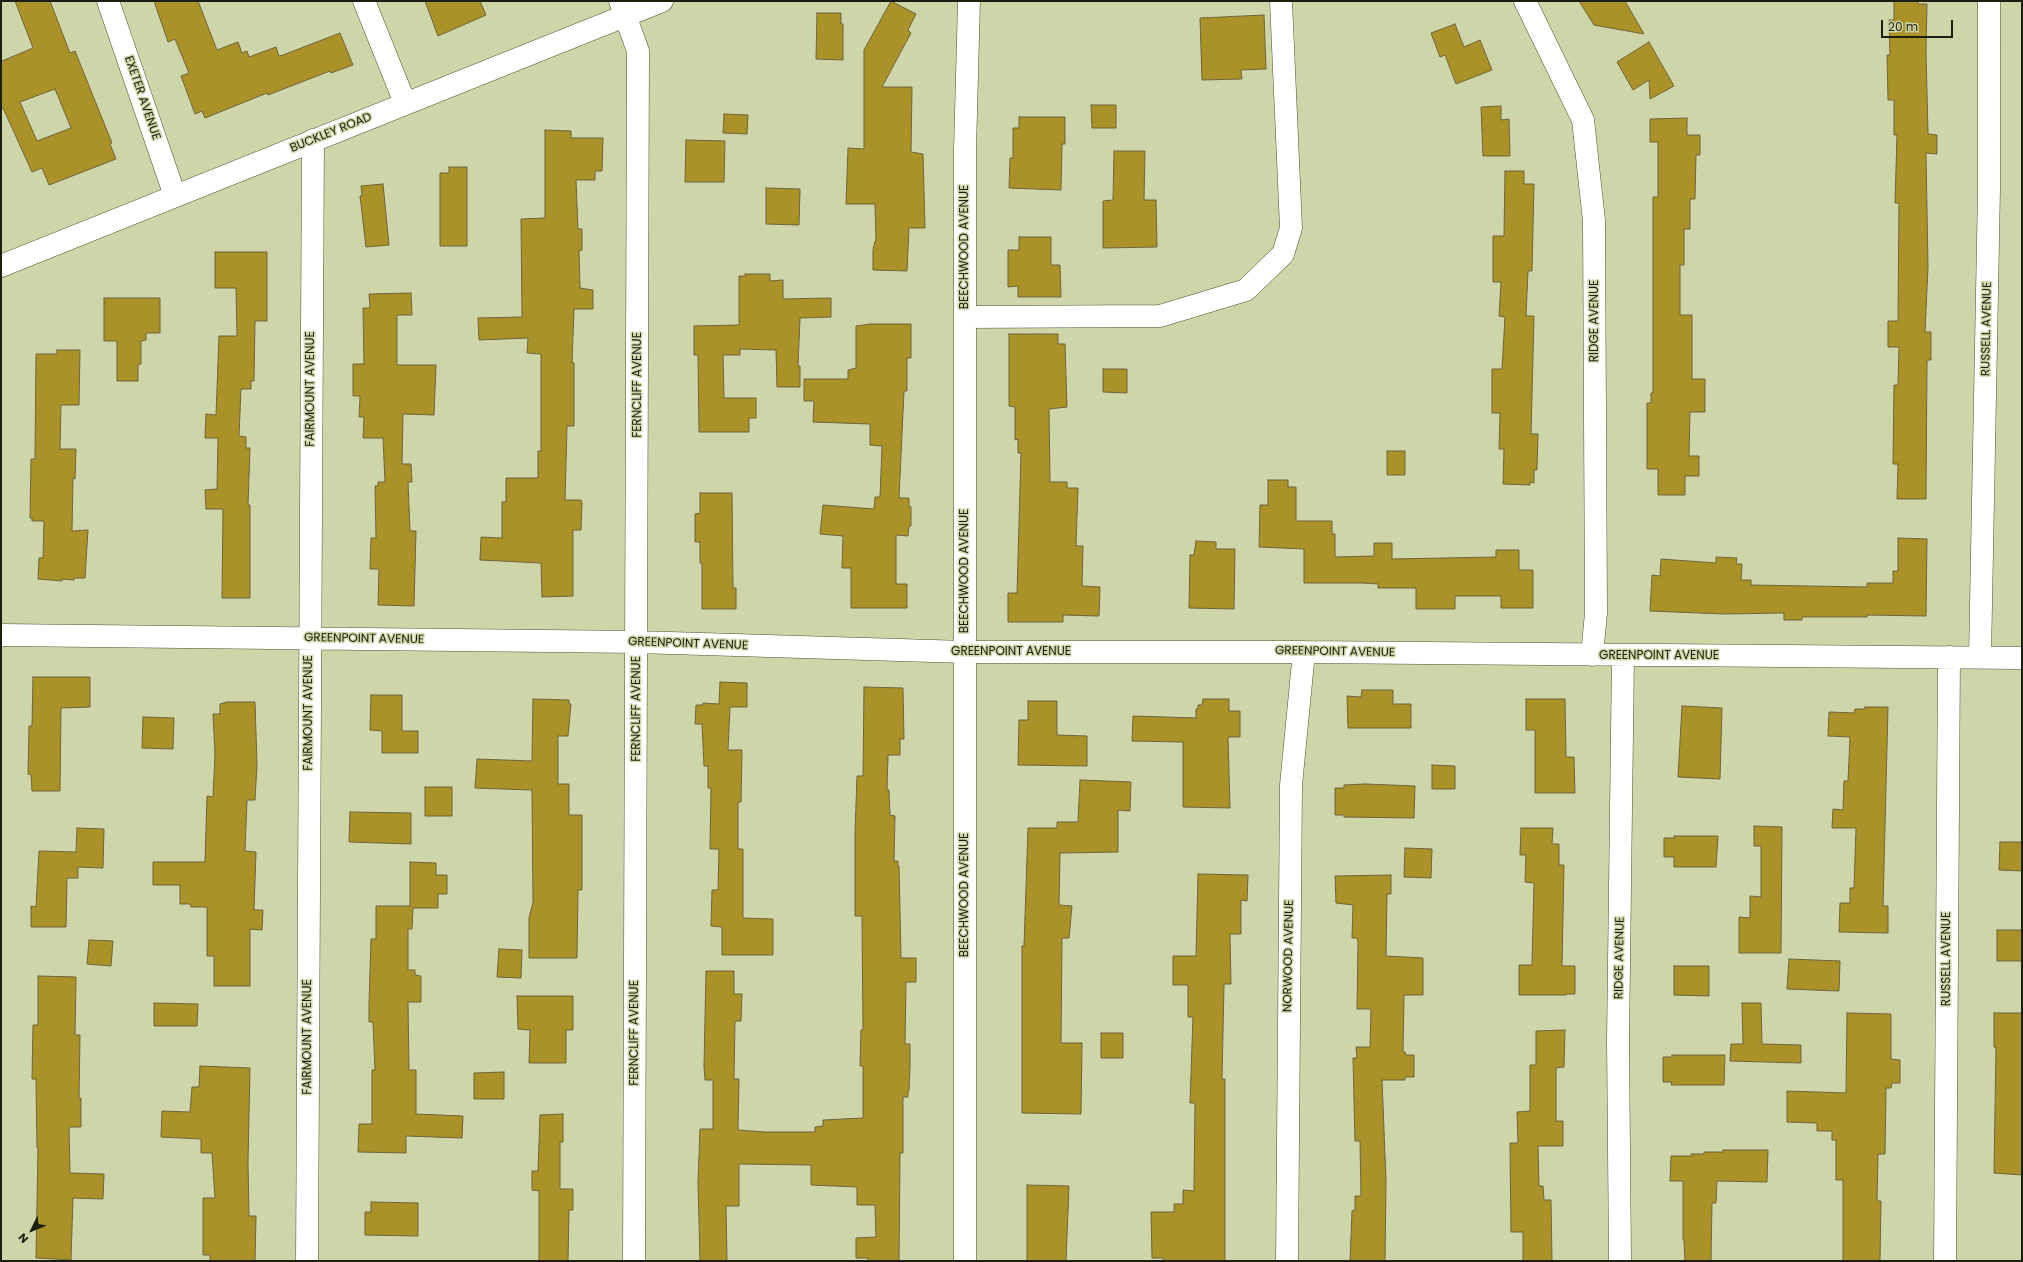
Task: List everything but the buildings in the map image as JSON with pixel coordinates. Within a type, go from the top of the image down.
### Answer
[{"type":"street","name":"EXETER AVENUE","points":[[108,1],[176,196]]},
{"type":"street","points":[[364,1],[405,103]]},
{"type":"street","name":"BUCKLEY ROAD","points":[[1,266],[405,103],[623,8],[662,1]]},
{"type":"street","name":"BEECHWOOD AVENUE","points":[[965,1261],[965,150],[969,1]]},
{"type":"street","points":[[965,317],[1160,316],[1246,290],[1283,254],[1291,228],[1281,1]]},
{"type":"street","name":"RIDGE AVENUE","points":[[1525,1],[1583,120],[1594,221],[1596,613],[1592,656]]},
{"type":"street","name":"RUSSELL AVENUE","points":[[1980,657],[1990,189],[1989,1]]},
{"type":"street","name":"FERNCLIFF AVENUE","points":[[623,8],[638,51],[634,1261]]},
{"type":"street","name":"FAIRMOUNT AVENUE","points":[[307,1261],[313,140]]},
{"type":"street","name":"GREENPOINT AVENUE","points":[[1,635],[637,642],[965,652],[1304,652],[1592,656],[2022,658]]},
{"type":"street","name":"NORWOOD AVENUE","points":[[1287,1261],[1291,785],[1304,652]]},
{"type":"street","name":"RIDGE AVENUE","points":[[1620,1261],[1618,1040],[1624,656]]},
{"type":"street","name":"RUSSELL AVENUE","points":[[1945,1261],[1949,657]]}]
